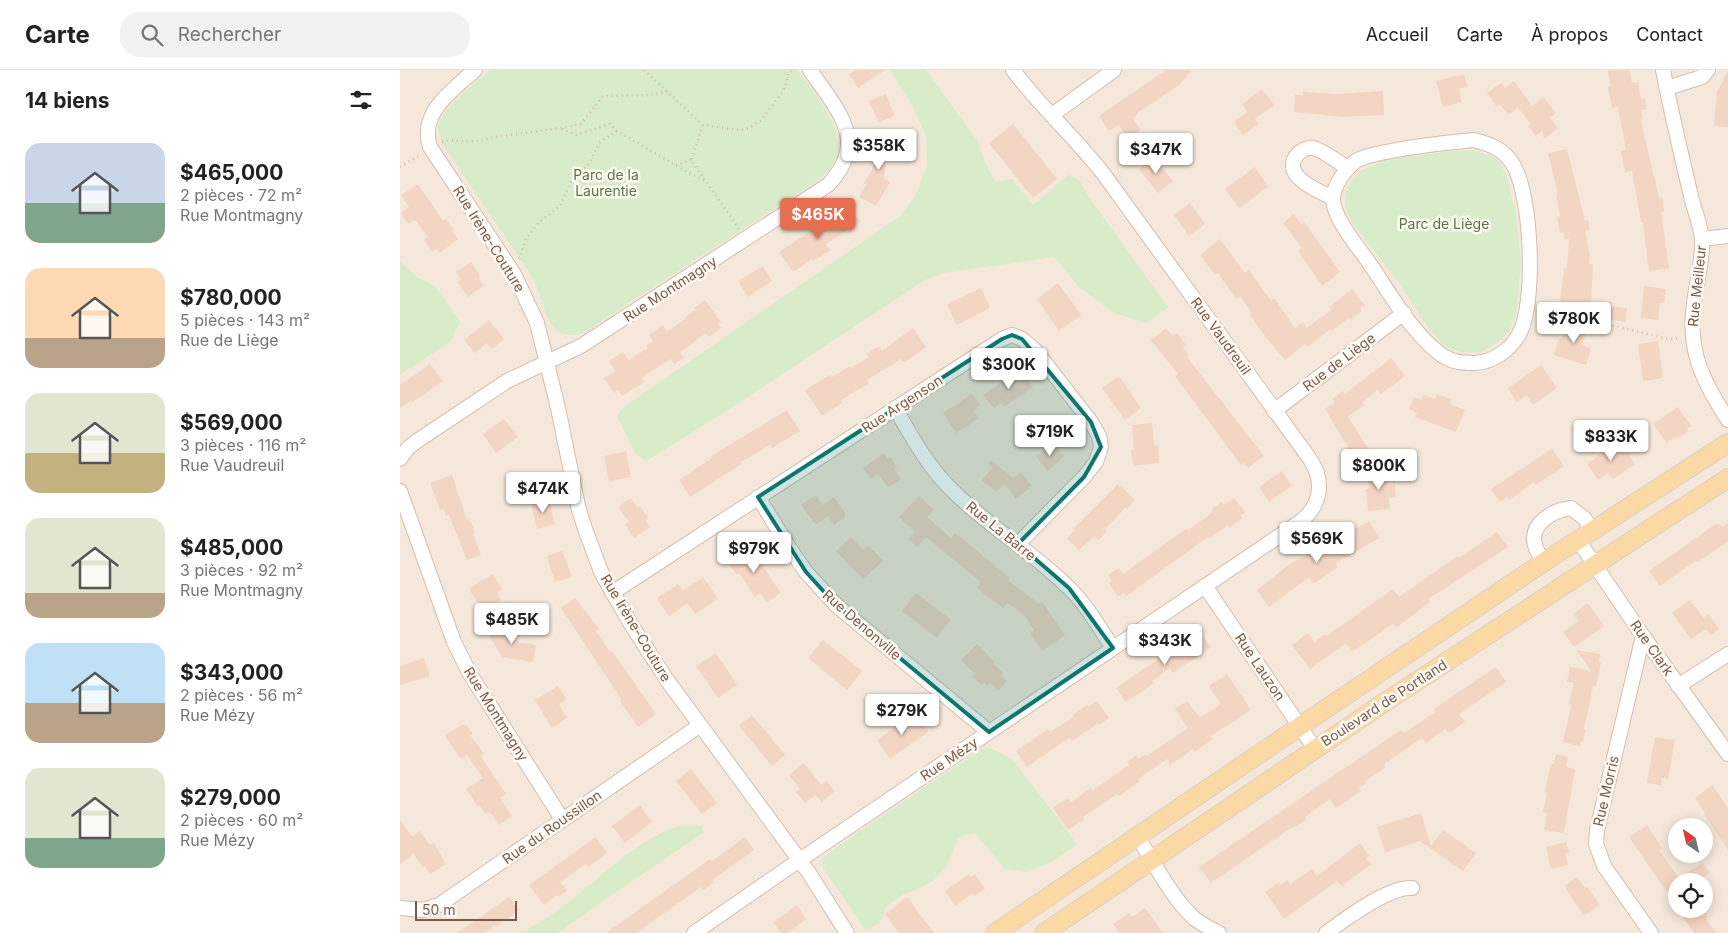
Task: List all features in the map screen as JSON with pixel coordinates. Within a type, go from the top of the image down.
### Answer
[{"type":"main road","name":"Boulevard de Portland","points":[[995,933],[1544,562],[1728,443]]},
{"type":"main road","name":"Boulevard de Portland","points":[[1044,933],[1315,748],[1728,478]]},
{"type":"street","name":"Rue Irène-Couture","points":[[475,70],[439,104],[431,115],[427,126],[427,137],[430,147],[514,274],[537,323],[585,528],[602,574],[667,680],[799,860],[847,933]]},
{"type":"street","name":"Rue Montmagny","points":[[400,459],[408,448],[417,441],[499,386],[581,346],[828,185],[843,167],[848,152],[848,138],[844,123],[810,70]]},
{"type":"street","name":"Rue Vaudreuil","points":[[1013,70],[1106,176],[1317,470],[1319,482],[1316,503],[1310,514],[1205,586]]},
{"type":"street","points":[[1052,114],[1114,70]]},
{"type":"street","name":"Rue Meilleur","points":[[1664,70],[1702,238],[1693,306],[1692,337],[1702,374],[1728,420]]},
{"type":"street","points":[[1667,88],[1702,77],[1708,70]]},
{"type":"street","points":[[1474,140],[1496,147],[1514,165],[1524,198],[1529,230],[1530,250],[1526,310],[1518,336],[1495,358],[1482,362],[1453,361],[1440,354],[1419,334],[1346,229],[1336,210],[1333,198],[1338,183],[1348,168],[1357,160],[1369,156],[1408,147],[1474,140]]},
{"type":"street","points":[[1333,198],[1299,178],[1294,172],[1294,162],[1297,155],[1305,149],[1318,149],[1348,168]]},
{"type":"street","points":[[1702,238],[1728,236]]},
{"type":"street","name":"Rue de Liège","points":[[1274,410],[1404,313]]},
{"type":"street","name":"Rue Argenson","points":[[612,593],[895,408],[1002,339],[1012,335],[1029,344],[1091,422],[1099,436],[1101,448],[1096,462],[1084,477],[1018,544]]},
{"type":"street","name":"Rue La Barre","points":[[895,408],[926,459],[942,480],[961,499],[1018,544],[1069,588],[1113,648]]},
{"type":"street","name":"Rue Montmagny","points":[[400,491],[454,642],[470,674],[562,819]]},
{"type":"street","name":"Rue Denonville","points":[[758,497],[795,557],[836,605],[989,732]]},
{"type":"street","points":[[1544,562],[1535,547],[1534,534],[1536,527],[1547,517],[1563,509],[1571,508],[1584,518],[1585,535]]},
{"type":"street","name":"Rue Clark","points":[[1585,535],[1595,565],[1678,686],[1728,754]]},
{"type":"street","name":"Rue Mézy","points":[[694,933],[1205,586]]},
{"type":"street","name":"Rue Lauzon","points":[[1205,586],[1315,748]]},
{"type":"street","name":"Rue Morris","points":[[1643,636],[1597,830],[1596,844],[1604,866],[1651,933]]},
{"type":"street","points":[[1678,686],[1728,654]]},
{"type":"street","name":"Rue du Roussillon","points":[[400,908],[423,910],[439,906],[562,819],[699,726]]},
{"type":"street","points":[[1137,836],[1190,914],[1206,927],[1219,933]]},
{"type":"street","points":[[1326,933],[1389,892],[1405,887],[1412,888]]},
{"type":"path","points":[[644,70],[703,124],[740,130],[749,128],[760,121],[782,93],[787,82],[788,71],[792,70]]},
{"type":"path","points":[[438,143],[448,141],[479,142],[488,138],[581,124],[603,96],[651,96],[668,92]]},
{"type":"path","points":[[561,128],[576,135],[610,124],[617,131],[676,166],[706,181]]},
{"type":"path","points":[[676,166],[691,160],[703,124]]},
{"type":"path","points":[[514,274],[526,239],[538,223],[560,206],[572,179],[589,164],[599,143],[617,131]]},
{"type":"path","points":[[400,167],[420,154]]},
{"type":"path","points":[[691,160],[746,239]]},
{"type":"path","points":[[1526,310],[1601,323],[1669,339],[1692,337]]},
{"type":"highlighted area","points":[[1012,335],[1022,339],[1091,422],[1101,447],[1084,477],[1018,544],[1069,588],[1113,648],[989,732],[836,605],[806,572],[758,497],[1002,339]]},
{"type":"shaded area","points":[[400,70],[1728,70],[1728,933],[400,933]]},
{"type":"green space","name":"Parc de la Laurentie","points":[[491,70],[798,70],[828,113],[837,137],[838,149],[836,160],[822,177],[811,185],[581,334],[563,334],[551,324],[532,278],[442,143],[439,134],[440,120],[445,112],[468,88]]},
{"type":"green space","points":[[890,70],[926,70],[978,142],[983,158],[995,182],[1012,179],[1033,205],[1069,174],[1080,181],[1088,196],[1168,307],[1146,323],[1114,313],[1079,287],[1054,257],[944,273],[925,280],[728,410],[646,461],[636,454],[617,417],[621,409],[900,216],[915,197],[927,165],[926,136],[908,98]]},
{"type":"green space","name":"Parc de Liège","points":[[1471,150],[1490,155],[1499,162],[1506,174],[1516,215],[1521,263],[1516,316],[1509,331],[1501,340],[1479,353],[1460,352],[1445,347],[1429,329],[1400,284],[1353,224],[1345,207],[1346,192],[1351,182],[1361,171],[1384,160]]},
{"type":"green space","points":[[400,262],[417,277],[435,286],[460,322],[451,341],[400,375]]},
{"type":"green space","points":[[989,747],[1013,760],[1077,844],[1054,861],[1027,872],[1005,869],[975,833],[959,837],[945,868],[934,880],[923,887],[904,894],[886,907],[880,922],[866,931],[821,865],[823,858],[981,749]]},
{"type":"green space","points":[[702,826],[703,833],[558,933],[519,933],[559,909],[633,850],[653,837],[675,827]]},
{"type":"building","points":[[856,70],[885,70],[858,88],[849,74]]},
{"type":"building","points":[[1166,70],[1192,70],[1179,85],[1132,118],[1141,130],[1128,139],[1119,125],[1109,131],[1099,116]]},
{"type":"building","points":[[1608,70],[1629,70],[1632,83],[1638,82],[1641,99],[1645,98],[1647,109],[1641,110],[1643,119],[1641,120],[1659,198],[1662,197],[1664,211],[1661,212],[1669,268],[1649,271],[1643,222],[1641,222],[1632,171],[1625,172],[1621,151],[1626,150],[1618,107],[1612,108],[1608,87],[1611,86]]},
{"type":"building","points":[[1728,71],[1728,127],[1714,126],[1717,92]]},
{"type":"building","points":[[1464,74],[1467,87],[1459,89],[1462,102],[1443,107],[1436,81]]},
{"type":"building","points":[[1514,81],[1532,106],[1543,97],[1556,113],[1550,118],[1558,128],[1544,139],[1542,131],[1536,136],[1528,126],[1531,124],[1518,108],[1508,115],[1500,104],[1497,107],[1487,93],[1501,83],[1505,88]]},
{"type":"building","points":[[1262,89],[1274,105],[1255,119],[1259,124],[1243,135],[1234,122],[1247,112],[1242,104]]},
{"type":"building","points":[[1383,91],[1384,115],[1343,117],[1294,112],[1295,95],[1303,95],[1303,92],[1335,94]]},
{"type":"building","points":[[886,94],[895,116],[879,122],[868,101]]},
{"type":"building","points":[[1013,124],[1057,179],[1033,198],[989,143]]},
{"type":"building","points":[[876,140],[898,141],[897,161],[886,160],[884,179],[890,182],[876,206],[859,197],[867,184],[864,183],[873,168]]},
{"type":"building","points":[[1567,149],[1585,221],[1588,220],[1590,230],[1585,231],[1590,255],[1589,264],[1593,264],[1591,304],[1560,302],[1564,268],[1567,269],[1569,239],[1565,240],[1563,232],[1560,233],[1557,217],[1560,216],[1556,195],[1558,195],[1548,153]]},
{"type":"building","points":[[1154,158],[1173,181],[1158,193],[1139,169]]},
{"type":"building","points":[[1255,167],[1268,187],[1239,208],[1225,189]]},
{"type":"building","points":[[418,184],[443,221],[446,219],[454,230],[452,231],[458,239],[440,253],[436,248],[432,252],[424,240],[428,237],[415,220],[408,224],[401,213],[409,207],[401,195]]},
{"type":"building","points":[[1190,203],[1205,224],[1189,236],[1174,215]]},
{"type":"building","points":[[850,207],[860,222],[826,244],[830,250],[793,272],[779,252]]},
{"type":"building","points":[[1294,214],[1301,224],[1304,222],[1340,272],[1322,286],[1298,251],[1302,248],[1283,223]]},
{"type":"building","points":[[1220,239],[1245,273],[1249,270],[1271,301],[1274,298],[1295,328],[1303,322],[1307,328],[1331,310],[1329,307],[1352,289],[1365,305],[1360,308],[1362,311],[1350,320],[1349,318],[1332,331],[1330,329],[1308,347],[1305,344],[1285,360],[1261,331],[1250,315],[1252,313],[1240,296],[1236,299],[1218,273],[1215,275],[1200,255]]},
{"type":"building","points":[[471,262],[484,286],[468,297],[458,282],[461,279],[456,272]]},
{"type":"building","points":[[763,266],[772,281],[748,297],[738,281]]},
{"type":"building","points":[[1058,283],[1081,315],[1059,331],[1037,299]]},
{"type":"building","points":[[1644,286],[1666,289],[1664,303],[1660,303],[1658,320],[1641,318]]},
{"type":"building","points":[[981,288],[990,308],[957,325],[947,304]]},
{"type":"building","points":[[705,300],[721,322],[719,324],[721,328],[709,337],[706,333],[680,352],[684,358],[674,364],[671,359],[641,378],[644,382],[622,396],[618,390],[614,393],[604,378],[615,371],[609,361],[623,352],[629,360],[648,348],[646,346],[653,341],[649,335],[663,325],[667,332],[686,318],[695,310],[694,308]]},
{"type":"building","points":[[1608,306],[1627,308],[1625,322],[1606,319]]},
{"type":"building","points":[[489,320],[504,339],[492,349],[487,343],[475,353],[464,340]]},
{"type":"building","points":[[1568,320],[1588,326],[1582,345],[1591,348],[1586,365],[1554,355],[1559,338],[1562,338]]},
{"type":"building","points":[[913,328],[926,347],[904,363],[901,359],[867,380],[869,383],[841,400],[842,403],[822,416],[805,390],[830,375],[832,377],[850,366],[851,368],[869,357],[866,354],[879,346],[882,351]]},
{"type":"building","points":[[1166,328],[1173,336],[1177,333],[1186,345],[1183,347],[1189,355],[1187,357],[1264,456],[1248,468],[1244,463],[1241,465],[1175,376],[1178,374],[1151,340]]},
{"type":"building","points":[[1658,341],[1663,378],[1643,381],[1638,344]]},
{"type":"building","points":[[1391,358],[1405,376],[1381,394],[1378,390],[1362,402],[1364,405],[1348,417],[1372,454],[1359,463],[1354,456],[1352,458],[1346,448],[1348,447],[1325,409],[1335,402],[1332,399],[1343,391],[1345,394]]},
{"type":"building","points":[[430,364],[443,381],[400,408],[400,385]]},
{"type":"building","points":[[1541,365],[1557,388],[1533,405],[1527,395],[1517,402],[1508,388]]},
{"type":"building","points":[[1021,369],[1033,387],[1004,407],[1002,403],[994,408],[983,395]]},
{"type":"building","points":[[1119,376],[1141,408],[1125,420],[1102,388]]},
{"type":"building","points":[[972,394],[980,405],[973,411],[979,418],[956,433],[943,413]]},
{"type":"building","points":[[1437,394],[1451,399],[1450,404],[1465,410],[1456,432],[1415,417],[1417,413],[1409,409],[1414,397],[1421,400],[1423,395],[1435,399]]},
{"type":"building","points":[[1678,407],[1691,426],[1687,429],[1689,431],[1667,443],[1653,424]]},
{"type":"building","points":[[787,410],[800,431],[772,448],[770,445],[741,462],[742,464],[690,497],[679,480],[712,458],[711,456]]},
{"type":"building","points":[[504,419],[518,437],[496,453],[483,434]]},
{"type":"building","points":[[1152,423],[1154,445],[1158,445],[1159,463],[1133,466],[1131,450],[1134,450],[1132,425]]},
{"type":"building","points":[[1053,442],[1064,456],[1048,471],[1036,457]]},
{"type":"building","points":[[1617,442],[1623,451],[1625,449],[1635,464],[1613,479],[1608,473],[1598,480],[1587,464]]},
{"type":"building","points":[[1552,449],[1564,466],[1536,485],[1534,482],[1509,500],[1507,497],[1500,502],[1491,489]]},
{"type":"building","points":[[626,451],[631,477],[609,482],[604,456]]},
{"type":"building","points":[[884,453],[888,459],[890,457],[897,467],[894,469],[901,480],[888,487],[878,474],[871,479],[863,468]]},
{"type":"building","points":[[991,460],[1013,478],[1021,472],[1032,486],[1016,499],[1004,483],[997,492],[982,480],[992,468],[988,463]]},
{"type":"building","points":[[1282,471],[1292,486],[1269,502],[1259,487]]},
{"type":"building","points":[[1387,471],[1388,485],[1395,485],[1396,497],[1389,498],[1390,509],[1368,511],[1366,489],[1369,489],[1367,473]]},
{"type":"building","points":[[452,475],[467,520],[470,519],[475,533],[473,534],[481,555],[467,560],[449,515],[446,516],[444,509],[440,510],[430,483]]},
{"type":"building","points":[[1118,484],[1135,500],[1105,529],[1107,532],[1098,540],[1095,536],[1079,550],[1067,538],[1075,530],[1073,529]]},
{"type":"building","points":[[816,495],[823,505],[834,497],[845,513],[845,517],[834,525],[828,516],[816,525],[801,505]]},
{"type":"building","points":[[919,496],[934,510],[927,517],[951,538],[955,533],[1010,578],[1008,580],[1039,604],[1042,602],[1065,635],[1042,651],[1030,634],[1034,630],[1024,615],[1008,603],[1003,608],[977,588],[981,582],[926,537],[917,547],[908,539],[915,532],[899,517]]},
{"type":"building","points":[[631,498],[648,517],[645,520],[650,527],[634,538],[625,525],[629,522],[618,507]]},
{"type":"building","points":[[1234,498],[1245,512],[1240,516],[1243,518],[1230,527],[1228,525],[1209,539],[1208,537],[1126,596],[1124,593],[1118,597],[1109,583],[1112,581],[1108,575],[1119,568],[1123,574],[1187,528],[1188,530],[1213,512],[1211,510],[1222,502],[1224,505]]},
{"type":"building","points":[[549,499],[555,524],[537,529],[531,503]]},
{"type":"building","points":[[1369,521],[1379,538],[1336,563],[1338,567],[1313,584],[1309,577],[1269,607],[1257,590],[1286,567]]},
{"type":"building","points":[[1728,523],[1728,541],[1698,562],[1695,561],[1660,586],[1649,571],[1716,524],[1717,526],[1720,524],[1722,527]]},
{"type":"building","points":[[1497,532],[1508,547],[1428,599],[1430,602],[1396,628],[1393,624],[1352,652],[1346,643],[1310,669],[1292,645],[1308,633],[1314,642],[1325,634],[1326,636],[1393,589],[1399,597],[1457,556],[1459,558]]},
{"type":"building","points":[[851,537],[863,550],[868,545],[883,561],[863,579],[836,551]]},
{"type":"building","points":[[749,546],[781,593],[767,602],[760,593],[755,597],[739,573],[737,575],[727,561]]},
{"type":"building","points":[[562,551],[572,577],[555,582],[547,556]]},
{"type":"building","points":[[493,574],[502,589],[497,593],[501,600],[483,611],[469,589]]},
{"type":"building","points":[[703,577],[718,599],[695,614],[688,603],[669,616],[657,598],[678,584],[683,591]]},
{"type":"building","points":[[916,593],[951,620],[937,638],[902,611]]},
{"type":"building","points":[[575,598],[599,629],[596,631],[610,652],[612,651],[656,714],[638,727],[561,608]]},
{"type":"building","points":[[1690,600],[1704,618],[1708,614],[1719,629],[1711,636],[1706,629],[1691,639],[1672,613]]},
{"type":"building","points":[[1588,603],[1604,626],[1574,647],[1563,632],[1579,621],[1574,614]]},
{"type":"building","points":[[506,623],[518,642],[536,645],[533,662],[502,657],[488,634]]},
{"type":"building","points":[[1199,631],[1211,647],[1173,673],[1170,668],[1152,681],[1154,683],[1126,702],[1116,688]]},
{"type":"building","points":[[823,640],[862,671],[847,690],[808,658]]},
{"type":"building","points":[[977,644],[994,661],[993,663],[1003,673],[1001,675],[1007,681],[998,691],[990,683],[987,685],[984,682],[981,685],[973,677],[975,674],[961,660]]},
{"type":"building","points":[[1576,650],[1600,654],[1599,662],[1601,663],[1596,686],[1593,686],[1584,729],[1586,730],[1580,746],[1563,742],[1574,683],[1567,682],[1570,667],[1591,671]]},
{"type":"building","points":[[716,653],[737,685],[718,698],[696,666]]},
{"type":"building","points":[[424,658],[430,676],[400,685],[400,666]]},
{"type":"building","points":[[1496,667],[1506,682],[1459,714],[1465,722],[1449,733],[1446,729],[1426,743],[1422,738],[1384,764],[1386,767],[1365,781],[1366,783],[1359,788],[1361,791],[1336,808],[1330,799],[1305,817],[1307,819],[1211,883],[1199,867],[1401,730],[1404,733],[1435,712],[1434,709]]},
{"type":"building","points":[[1227,674],[1251,710],[1210,736],[1213,739],[1195,752],[1193,749],[1170,765],[1167,759],[1138,779],[1139,782],[1119,796],[1117,794],[1083,817],[1084,819],[1068,830],[1053,808],[1068,798],[1071,802],[1091,788],[1092,791],[1129,765],[1127,762],[1136,755],[1139,759],[1146,754],[1147,756],[1188,728],[1175,709],[1187,701],[1200,718],[1221,704],[1209,686]]},
{"type":"building","points":[[558,686],[566,699],[559,704],[567,718],[552,728],[535,700]]},
{"type":"building","points":[[1097,701],[1109,718],[1099,725],[1098,723],[1072,741],[1069,738],[1027,767],[1016,751],[1048,729],[1050,732],[1074,717],[1072,715],[1087,705],[1088,707]]},
{"type":"building","points":[[915,713],[928,732],[890,759],[877,740]]},
{"type":"building","points":[[752,715],[785,755],[772,766],[739,726]]},
{"type":"building","points":[[463,724],[473,734],[470,735],[484,754],[481,757],[506,794],[500,798],[512,816],[499,825],[490,812],[486,814],[480,806],[478,807],[466,789],[483,778],[467,755],[461,759],[445,736]]},
{"type":"building","points":[[1655,737],[1675,740],[1668,779],[1662,778],[1661,785],[1647,783]]},
{"type":"building","points":[[1556,754],[1568,757],[1566,767],[1575,769],[1564,833],[1544,830],[1547,813],[1543,812],[1547,793],[1545,792],[1551,764],[1554,764]]},
{"type":"building","points":[[804,763],[821,785],[826,781],[835,791],[822,802],[816,795],[805,803],[796,792],[800,789],[789,775]]},
{"type":"building","points":[[691,769],[717,803],[702,814],[676,781]]},
{"type":"building","points":[[1712,785],[1728,808],[1728,850],[1713,828],[1713,818],[1707,818],[1695,798]]},
{"type":"building","points":[[640,805],[652,822],[625,843],[612,826]]},
{"type":"building","points":[[1421,813],[1431,846],[1443,830],[1476,853],[1463,871],[1420,841],[1385,852],[1377,827]]},
{"type":"building","points":[[400,820],[412,837],[420,831],[430,845],[434,843],[446,864],[430,874],[425,866],[423,868],[414,854],[400,864]]},
{"type":"building","points":[[1647,825],[1662,848],[1659,850],[1675,873],[1668,873],[1668,893],[1629,837]]},
{"type":"building","points":[[596,837],[607,853],[588,867],[586,864],[560,882],[567,891],[558,897],[557,895],[544,905],[529,885]]},
{"type":"building","points":[[745,837],[754,850],[712,880],[714,882],[703,890],[701,887],[636,933],[606,933],[710,859],[712,861]]},
{"type":"building","points":[[1566,842],[1569,852],[1565,853],[1568,865],[1551,869],[1546,847]]},
{"type":"building","points":[[1360,843],[1370,857],[1366,858],[1371,864],[1342,886],[1337,881],[1284,919],[1265,892],[1279,882],[1281,885],[1287,880],[1290,884],[1312,869],[1317,876]]},
{"type":"building","points":[[1703,863],[1710,873],[1687,873]]},
{"type":"building","points":[[969,874],[971,877],[975,874],[985,889],[974,896],[972,894],[955,906],[945,891]]},
{"type":"building","points":[[1577,877],[1600,905],[1584,916],[1566,889],[1566,885]]},
{"type":"building","points":[[509,897],[519,910],[496,927],[495,925],[483,933],[457,933]]},
{"type":"building","points":[[907,897],[934,933],[899,933],[885,914]]},
{"type":"building","points":[[797,905],[806,919],[787,933],[781,933],[773,922]]},
{"type":"building","points":[[1145,908],[1163,933],[1119,933],[1113,924],[1129,913],[1132,917]]},
{"type":"building","points":[[1683,918],[1707,918],[1716,933],[1694,933]]}]
